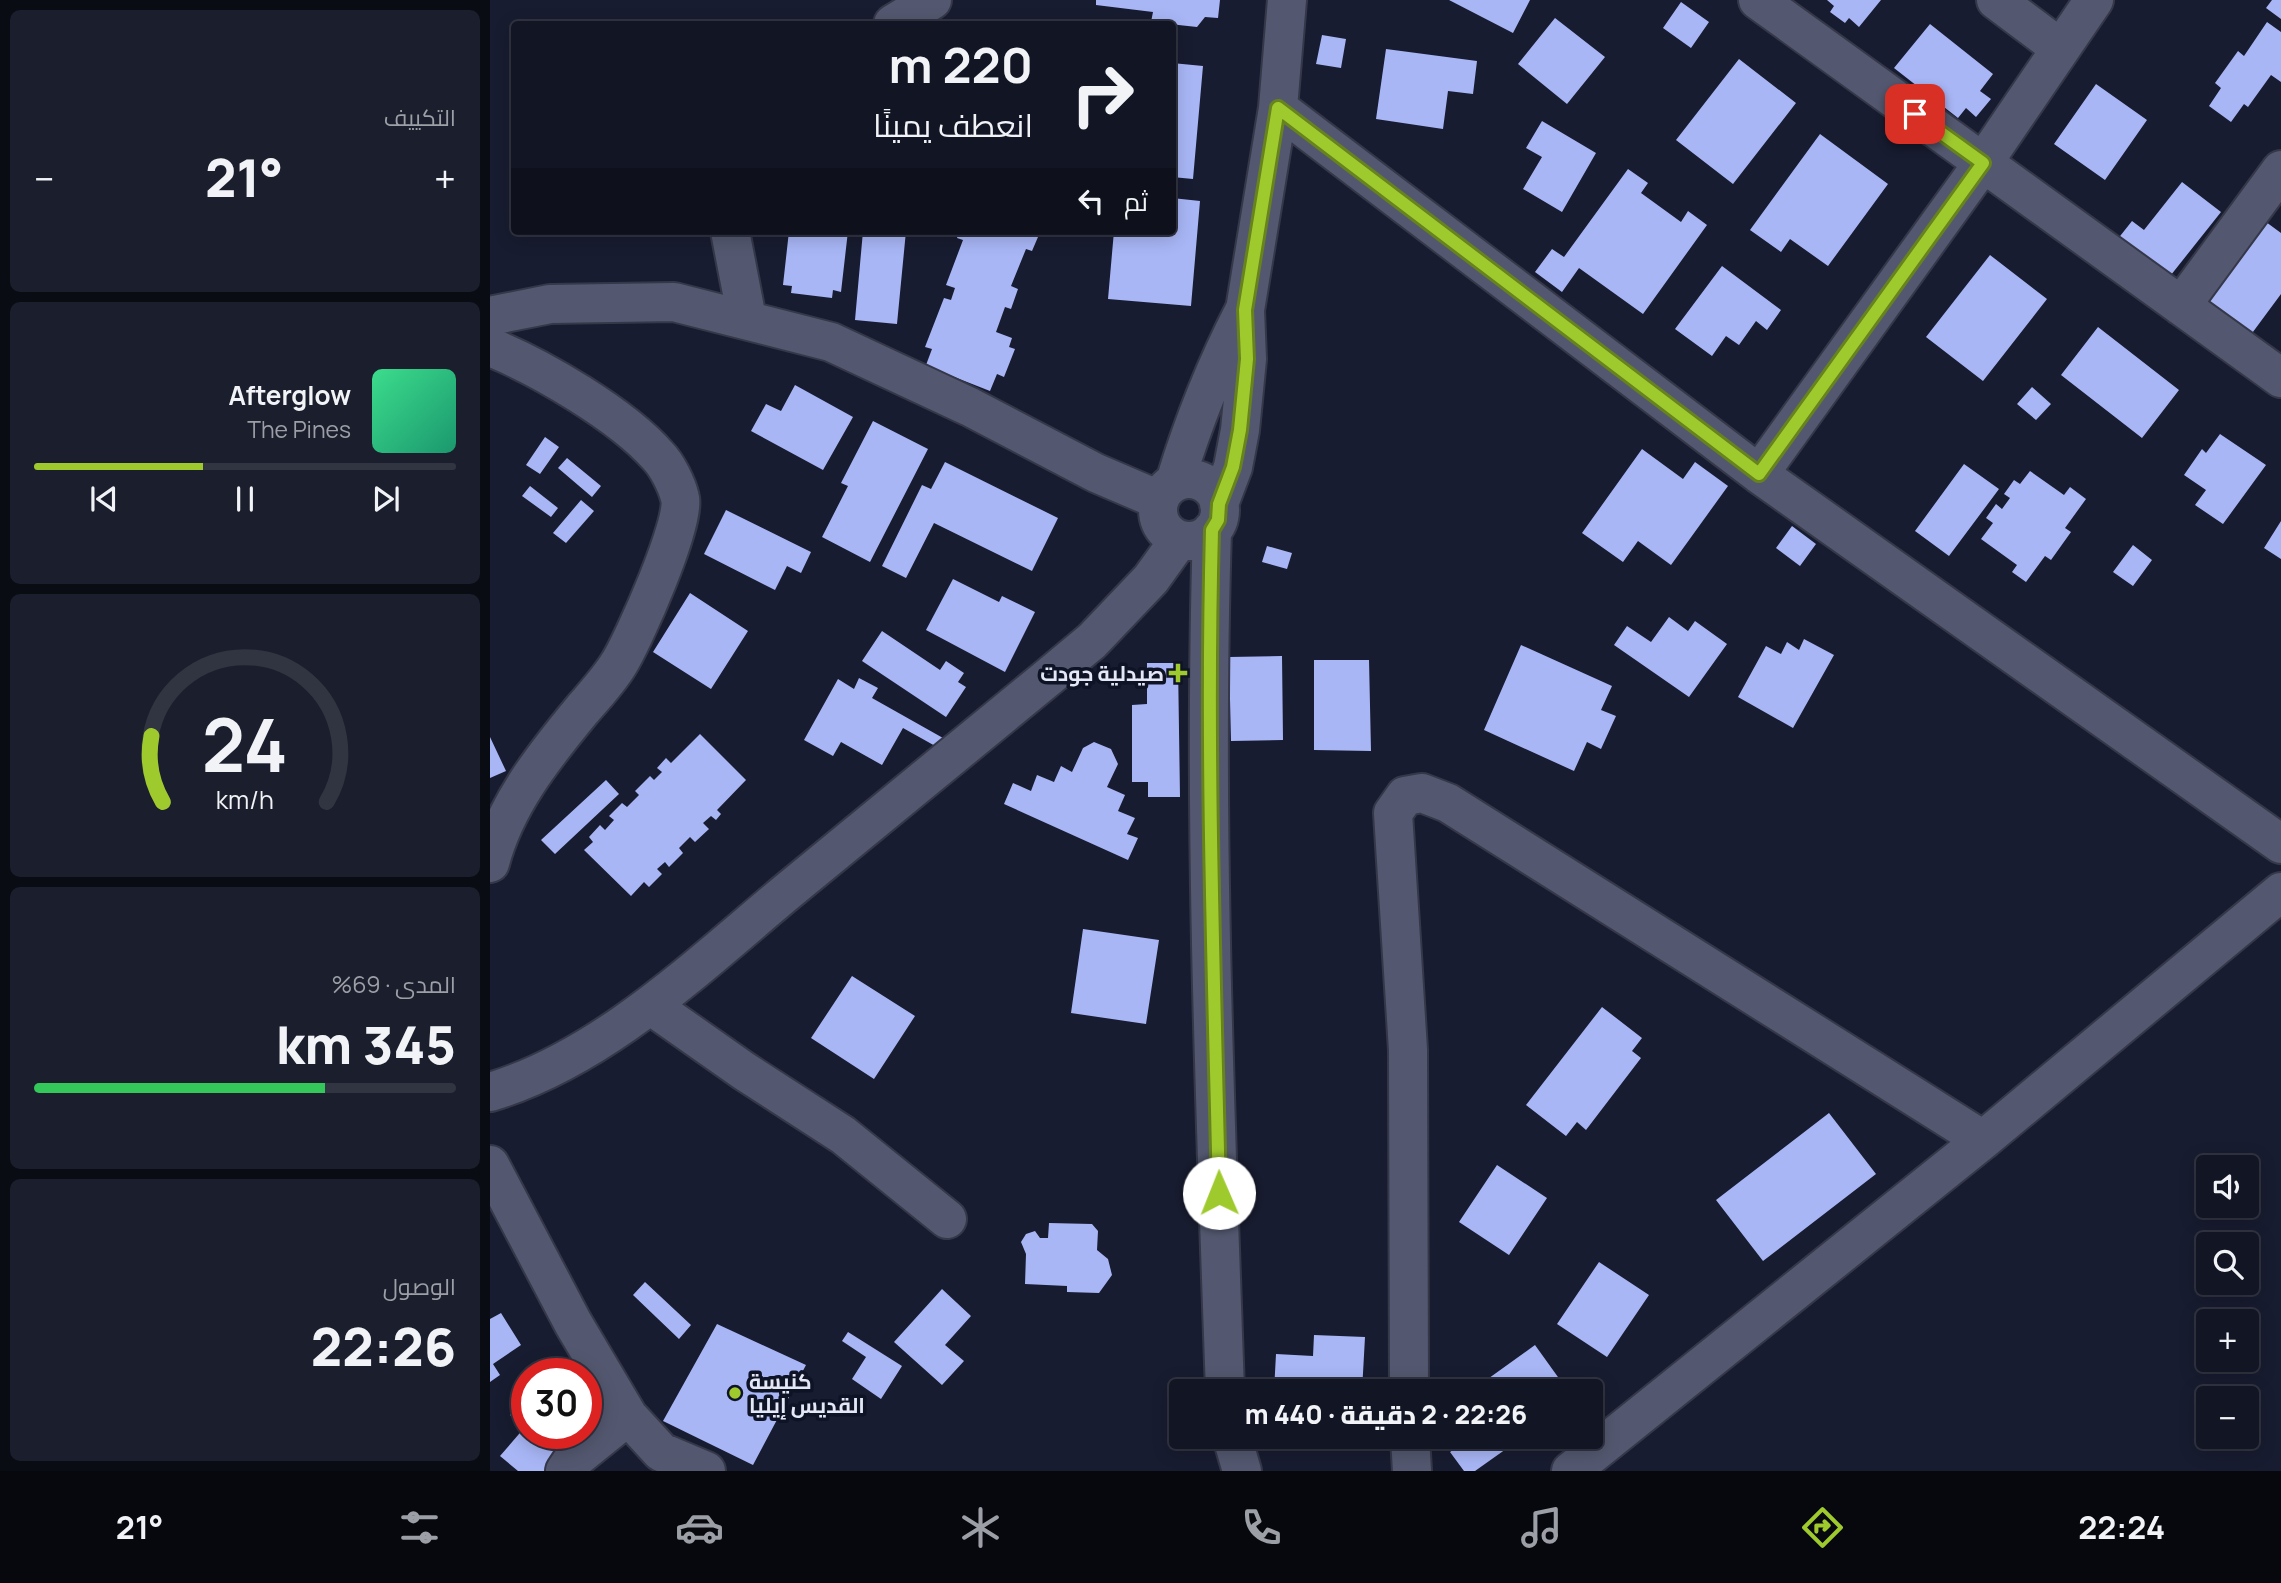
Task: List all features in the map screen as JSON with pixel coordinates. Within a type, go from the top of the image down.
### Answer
[{"type":"street","points":[[898,21],[932,0]]},
{"type":"street","points":[[490,1092],[516,1084],[558,1065],[650,1004],[1092,641],[1203,525],[1233,467],[1240,430],[1247,359],[1245,310],[1278,108],[1287,0]]},
{"type":"street","points":[[1758,0],[2281,378]]},
{"type":"street","points":[[1996,0],[2060,48]]},
{"type":"street","points":[[1759,474],[1983,163],[2094,0]]},
{"type":"street","points":[[1278,108],[1759,474],[2281,844]]},
{"type":"street","points":[[2181,306],[2281,170]]},
{"type":"street","points":[[731,235],[747,319]]},
{"type":"street","points":[[490,316],[550,304],[674,302],[747,319],[831,342],[970,407],[1096,473],[1167,491],[1199,481],[1209,487],[1203,525],[1209,620],[1212,911],[1225,1379]]},
{"type":"street","points":[[1203,525],[1161,524],[1167,491],[1215,370],[1245,310]]},
{"type":"street","points":[[490,347],[520,359],[636,435],[660,457],[681,500],[678,525],[619,665],[548,751],[521,793],[495,845],[490,863]]},
{"type":"street","points":[[1409,1379],[1408,1050],[1393,813],[1405,796],[1422,793],[1448,803],[1983,1140]]},
{"type":"street","points":[[1571,1471],[1983,1140],[2281,892]]},
{"type":"street","points":[[650,1004],[744,1071],[843,1135],[947,1219]]},
{"type":"street","points":[[490,1166],[573,1324],[628,1416],[661,1452],[706,1471]]},
{"type":"street","points":[[565,1471],[571,1462],[628,1416]]},
{"type":"street","points":[[1236,1449],[1242,1471]]},
{"type":"street","points":[[1411,1449],[1412,1471]]},
{"type":"building","points":[[1096,0],[1220,0],[1218,18],[1205,17],[1197,27],[1176,25],[1176,21],[1151,21],[1153,12],[1096,5]]},
{"type":"building","points":[[1449,0],[1530,0],[1513,33]]},
{"type":"building","points":[[1827,0],[1881,0],[1859,27],[1849,18],[1845,23],[1830,12],[1834,6]]},
{"type":"building","points":[[2272,0],[2281,0],[2281,19],[2266,8]]},
{"type":"building","points":[[1681,2],[1709,22],[1691,48],[1663,28]]},
{"type":"building","points":[[1555,18],[1605,57],[1567,104],[1518,64]]},
{"type":"building","points":[[2267,22],[2281,32],[2281,82],[2271,75],[2248,107],[2244,104],[2231,122],[2209,106],[2221,88],[2215,83],[2238,51],[2244,56]]},
{"type":"building","points":[[1930,24],[1993,74],[1980,91],[1991,99],[1976,117],[1966,108],[1958,118],[1894,68]]},
{"type":"building","points":[[1322,35],[1346,39],[1341,68],[1316,64]]},
{"type":"building","points":[[1386,49],[1477,61],[1473,94],[1448,91],[1443,129],[1376,119]]},
{"type":"building","points":[[1739,59],[1796,103],[1733,184],[1676,140]]},
{"type":"building","points":[[1176,63],[1203,66],[1193,179],[1176,177]]},
{"type":"building","points":[[2096,84],[2147,120],[2105,180],[2054,144]]},
{"type":"building","points":[[1542,121],[1596,153],[1562,212],[1523,189],[1542,157],[1526,148]]},
{"type":"building","points":[[1820,134],[1888,184],[1828,266],[1790,239],[1781,252],[1750,230]]},
{"type":"building","points":[[1628,169],[1648,183],[1641,193],[1681,222],[1688,211],[1707,225],[1643,314],[1579,268],[1562,292],[1535,272],[1552,249],[1564,257]]},
{"type":"building","points":[[2182,182],[2221,212],[2163,285],[2113,245],[2132,221],[2144,230]]},
{"type":"building","points":[[1176,198],[1200,201],[1191,306],[1108,299],[1114,235],[1176,235]]},
{"type":"building","points":[[2266,222],[2281,233],[2281,294],[2247,340],[2203,307]]},
{"type":"building","points":[[789,235],[848,235],[841,292],[833,290],[832,298],[791,293],[792,286],[783,285]]},
{"type":"building","points":[[863,235],[906,235],[897,324],[855,320]]},
{"type":"building","points":[[958,235],[1038,237],[1032,251],[1026,249],[1011,286],[1018,289],[1011,309],[1005,307],[996,332],[1012,338],[1009,347],[1015,349],[1004,377],[997,374],[990,391],[934,369],[923,373],[932,349],[925,347],[944,298],[951,300],[955,288],[946,285],[963,240],[957,238]]},
{"type":"building","points":[[1990,255],[2047,299],[1983,381],[1926,337]]},
{"type":"building","points":[[1722,266],[1781,310],[1767,330],[1756,321],[1739,345],[1726,336],[1712,356],[1675,329]]},
{"type":"building","points":[[2098,327],[2179,390],[2142,438],[2061,375]]},
{"type":"building","points":[[795,385],[853,417],[823,470],[751,431],[766,404],[781,411]]},
{"type":"building","points":[[2032,387],[2051,404],[2036,420],[2017,404]]},
{"type":"building","points":[[873,421],[928,449],[870,562],[822,537],[848,486],[841,483]]},
{"type":"building","points":[[2220,434],[2266,465],[2223,524],[2195,505],[2206,490],[2184,475],[2202,449],[2206,453]]},
{"type":"building","points":[[545,437],[559,447],[540,474],[526,465]]},
{"type":"building","points":[[1642,449],[1683,479],[1695,462],[1728,486],[1671,565],[1638,541],[1623,562],[1582,533]]},
{"type":"building","points":[[567,458],[601,486],[592,497],[558,468]]},
{"type":"building","points":[[945,462],[1058,518],[1032,571],[934,523],[906,578],[882,566],[922,485],[931,489]]},
{"type":"building","points":[[1964,464],[1999,489],[1949,556],[1915,531]]},
{"type":"building","points":[[2030,471],[2064,495],[2070,487],[2086,499],[2065,528],[2071,532],[2051,560],[2045,556],[2026,582],[2012,572],[2017,565],[1981,539],[1993,523],[1986,518],[1996,504],[2002,509],[2010,498],[2004,494],[2014,480],[2020,484]]},
{"type":"building","points":[[530,486],[558,508],[551,517],[522,496]]},
{"type":"building","points":[[581,500],[594,511],[566,543],[553,533]]},
{"type":"building","points":[[726,510],[811,552],[801,573],[787,566],[775,590],[704,554]]},
{"type":"building","points":[[2281,521],[2281,559],[2264,548]]},
{"type":"building","points":[[1792,526],[1816,544],[1800,566],[1776,548]]},
{"type":"building","points":[[2133,545],[2152,560],[2133,586],[2113,572]]},
{"type":"building","points":[[1267,546],[1292,553],[1287,569],[1262,562]]},
{"type":"building","points":[[953,579],[999,602],[1002,596],[1035,612],[1005,672],[926,630]]},
{"type":"building","points":[[690,593],[748,631],[711,689],[653,652]]},
{"type":"building","points":[[1669,617],[1688,631],[1695,621],[1727,644],[1689,697],[1614,645],[1627,626],[1651,642]]},
{"type":"building","points":[[882,631],[940,670],[946,661],[964,673],[958,682],[966,687],[946,717],[862,661]]},
{"type":"building","points":[[1804,639],[1834,655],[1793,728],[1738,697],[1766,646],[1781,654],[1787,642],[1799,650]]},
{"type":"building","points":[[1521,645],[1612,686],[1601,710],[1616,716],[1601,749],[1587,742],[1574,771],[1484,730]]},
{"type":"building","points":[[1282,656],[1283,740],[1231,741],[1229,657]]},
{"type":"building","points":[[1314,660],[1369,660],[1371,751],[1314,750]]},
{"type":"building","points":[[1147,663],[1178,663],[1180,797],[1148,797],[1148,782],[1132,782],[1132,705],[1147,704]]},
{"type":"building","points":[[859,678],[878,688],[872,698],[943,738],[937,747],[903,728],[882,765],[841,742],[833,756],[804,740],[838,679],[854,689]]},
{"type":"building","points":[[700,734],[746,780],[717,810],[721,814],[716,820],[711,816],[703,823],[709,829],[695,842],[690,837],[679,848],[683,853],[669,867],[665,862],[657,869],[662,874],[649,887],[644,882],[631,896],[584,850],[593,842],[589,837],[600,825],[605,830],[614,820],[609,816],[622,803],[627,807],[639,795],[635,791],[650,776],[654,780],[662,772],[657,768],[666,758],[671,763]]},
{"type":"building","points":[[490,737],[506,771],[490,778]]},
{"type":"building","points":[[1094,742],[1111,749],[1118,764],[1107,787],[1125,795],[1118,811],[1135,818],[1127,834],[1138,838],[1128,860],[1004,804],[1013,783],[1031,791],[1037,775],[1054,782],[1061,766],[1072,772],[1083,748]]},
{"type":"building","points":[[606,780],[619,794],[555,854],[541,840]]},
{"type":"building","points":[[1083,929],[1159,940],[1146,1024],[1071,1013]]},
{"type":"building","points":[[852,976],[915,1016],[874,1079],[811,1038]]},
{"type":"building","points":[[1602,1007],[1642,1038],[1632,1051],[1641,1058],[1586,1130],[1577,1122],[1566,1136],[1526,1105]]},
{"type":"building","points":[[1829,1113],[1876,1174],[1763,1261],[1716,1200]]},
{"type":"building","points":[[1497,1165],[1547,1198],[1509,1255],[1459,1222]]},
{"type":"building","points":[[1049,1223],[1092,1224],[1098,1231],[1097,1250],[1108,1259],[1112,1275],[1099,1293],[1067,1292],[1067,1286],[1025,1284],[1026,1254],[1021,1242],[1026,1234],[1035,1231],[1040,1238],[1048,1238]]},
{"type":"building","points":[[1599,1262],[1649,1295],[1607,1357],[1557,1324]]},
{"type":"building","points":[[645,1282],[691,1325],[679,1339],[633,1295]]},
{"type":"building","points":[[942,1289],[971,1316],[945,1345],[964,1361],[942,1385],[894,1342]]},
{"type":"building","points":[[501,1313],[521,1345],[493,1364],[500,1375],[490,1382],[490,1319]]},
{"type":"building","name":"كنيسة القديس إيليا","points":[[717,1324],[806,1365],[753,1465],[663,1421]]},
{"type":"building","points":[[848,1332],[902,1366],[881,1399],[852,1379],[866,1357],[842,1341]]},
{"type":"building","points":[[1314,1335],[1365,1337],[1363,1379],[1275,1379],[1276,1354],[1313,1356]]},
{"type":"building","points":[[1535,1345],[1559,1379],[1488,1379]]},
{"type":"building","points":[[511,1443],[511,1449],[563,1449],[544,1471],[518,1471],[500,1456]]},
{"type":"building","points":[[1454,1449],[1506,1449],[1475,1471],[1464,1471],[1450,1452]]},
{"type":"place","name":"صيدلية جودت","points":[[1178,673]]},
{"type":"place","name":"كنيسة القديس إيليا","points":[[735,1393]]},
{"type":"route","points":[[1219,1193],[1209,620],[1212,530],[1218,520],[1219,504],[1233,467],[1240,430],[1247,359],[1245,310],[1278,108],[1759,474],[1983,163],[1915,114]]}]
